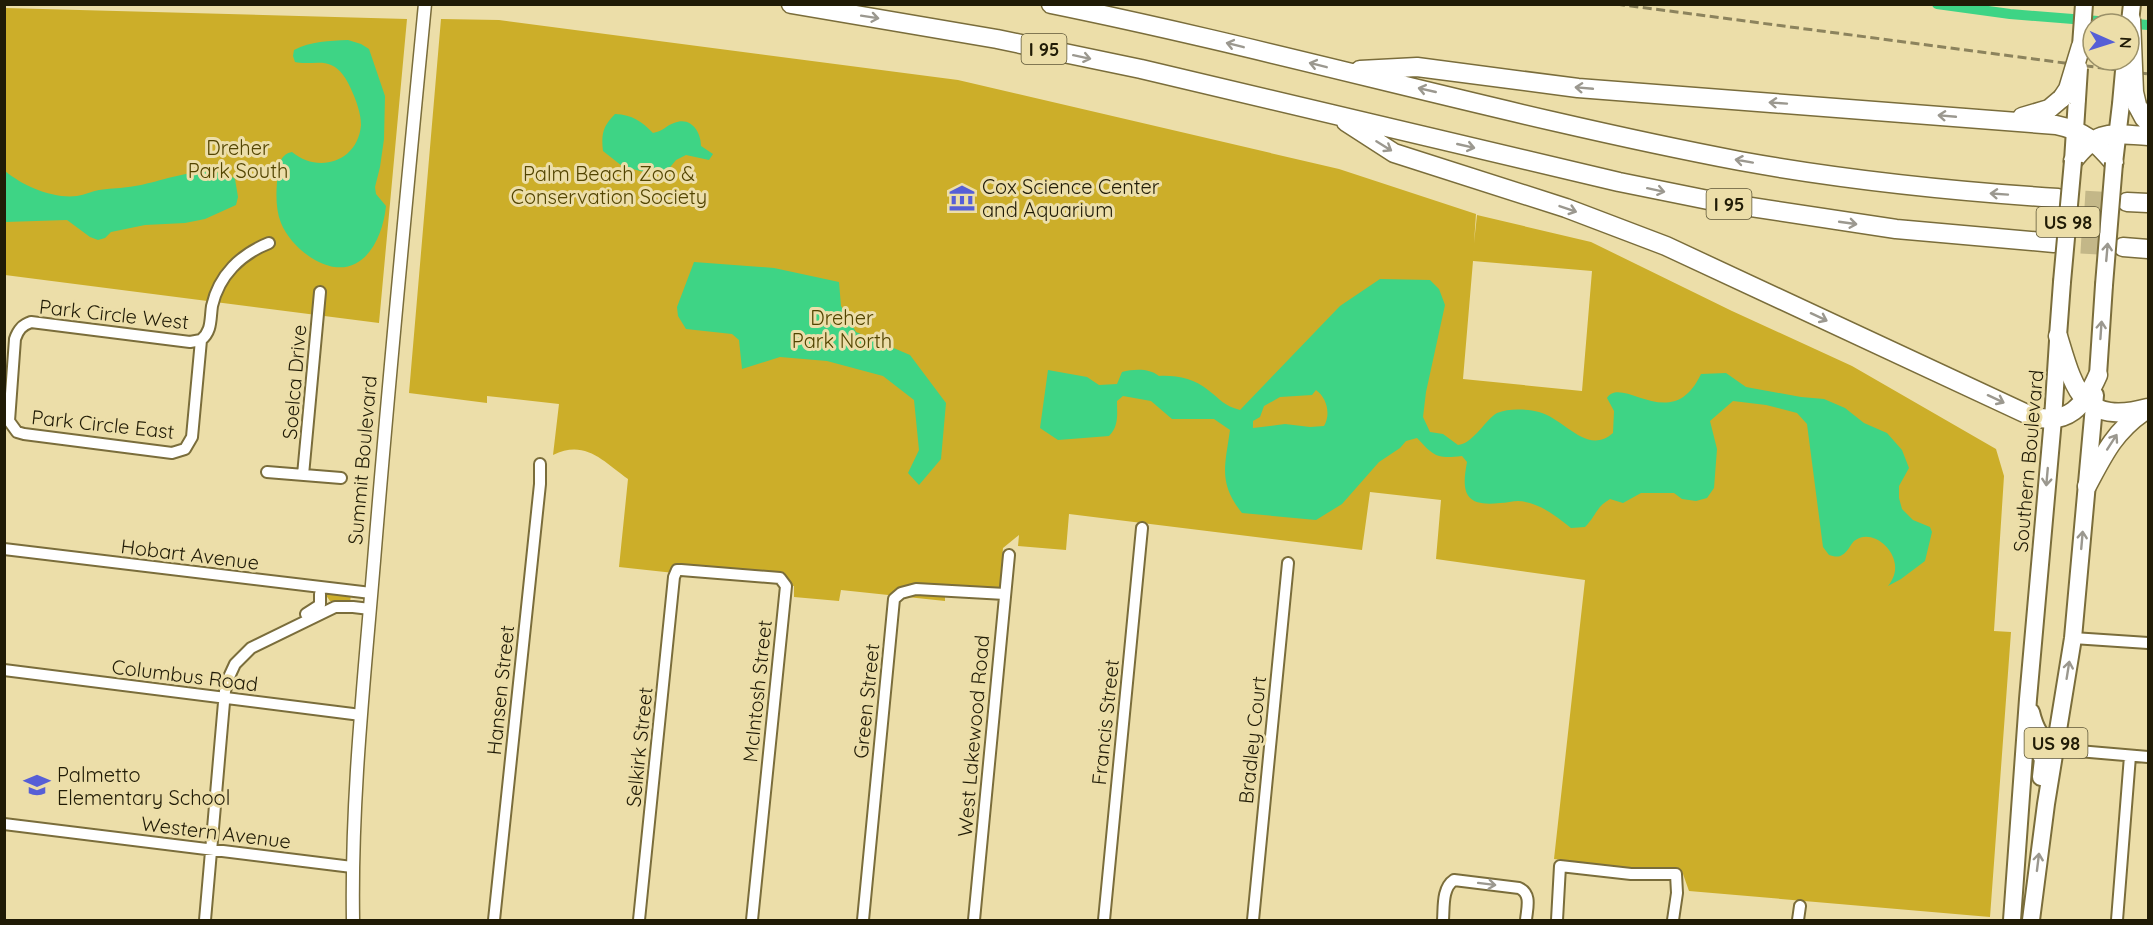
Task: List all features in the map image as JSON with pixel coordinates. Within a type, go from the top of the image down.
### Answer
[{"type":"highway","name":"I 95","points":[[791,4],[891,20],[1175,76],[1619,182],[1754,209],[1896,229],[2054,243]]},
{"type":"highway","name":"I 95","points":[[1052,4],[1161,27],[1634,139],[1741,161],[1883,182],[2058,198]]},
{"type":"highway","points":[[2006,121],[2044,111],[2069,99],[2068,88],[2081,46]]},
{"type":"highway","points":[[1343,71],[1417,67],[1578,88],[2056,125],[2075,129],[2092,140],[2114,163]]},
{"type":"highway","points":[[2133,72],[2134,92],[2129,104],[2148,122]]},
{"type":"highway","points":[[1335,115],[1394,153],[1540,199],[1633,233],[1721,270],[2027,414],[2054,419],[2089,403],[2098,375]]},
{"type":"highway","points":[[2073,161],[2092,140],[2106,135],[2148,136]]},
{"type":"highway","points":[[2127,202],[2148,204]]},
{"type":"highway","points":[[2123,247],[2148,249]]},
{"type":"highway","points":[[2058,336],[2076,389],[2089,403],[2118,413],[2148,408]]},
{"type":"highway","points":[[2087,486],[2115,436],[2131,420],[2148,408]]},
{"type":"main road","name":"US 98","points":[[2098,375],[2114,163],[2118,134],[2129,104],[2126,72]]},
{"type":"main road","name":"Southern Boulevard","points":[[2012,921],[2028,699],[2054,419],[2058,336],[2073,161],[2075,129],[2069,99]]},
{"type":"main road","name":"US 98","points":[[2031,921],[2046,804],[2073,638],[2087,486],[2089,403]]},
{"type":"main road","points":[[2028,699],[2034,725],[2043,740],[2055,749]]},
{"type":"main road","points":[[2026,747],[2038,750],[2043,759],[2040,788],[2046,804]]},
{"type":"main road","points":[[2016,876],[2026,921]]},
{"type":"street","name":"Summit Boulevard","points":[[353,921],[354,795],[393,324],[425,4]]},
{"type":"street","points":[[201,340],[210,330],[216,294],[225,276],[245,255],[270,243]]},
{"type":"street","name":"Soelca Drive","points":[[303,476],[320,292]]},
{"type":"street","name":"Park Circle West","points":[[12,427],[9,421],[15,339],[17,332],[24,325],[31,322],[190,342],[201,340]]},
{"type":"street","name":"Park Circle East","points":[[12,427],[24,434],[172,453],[185,449],[190,444],[201,340]]},
{"type":"street","name":"Hansen Street","points":[[494,921],[540,484],[540,464]]},
{"type":"street","points":[[267,471],[340,478]]},
{"type":"street","name":"Francis Street","points":[[1104,921],[1142,528]]},
{"type":"street","name":"Hobart Avenue","points":[[4,549],[371,593]]},
{"type":"street","name":"West Lakewood Road","points":[[974,921],[1009,555]]},
{"type":"street","name":"Bradley Court","points":[[1253,921],[1288,562]]},
{"type":"street","name":"McIntosh Street","points":[[674,577],[677,570],[681,570],[769,577],[780,578],[786,586],[752,921]]},
{"type":"street","name":"Selkirk Street","points":[[639,921],[674,577]]},
{"type":"street","points":[[302,586],[320,594],[327,603],[335,607]]},
{"type":"street","name":"Green Street","points":[[863,921],[894,599],[901,593],[916,589],[1005,594]]},
{"type":"street","points":[[285,630],[299,618],[318,607],[321,602],[320,594]]},
{"type":"street","points":[[205,921],[228,677],[235,664],[245,653],[285,630],[335,607],[370,609]]},
{"type":"street","points":[[2073,638],[2148,643]]},
{"type":"street","name":"Columbus Road","points":[[4,670],[361,715]]},
{"type":"street","points":[[2055,749],[2148,757]]},
{"type":"street","points":[[2117,921],[2130,756]]},
{"type":"street","name":"Western Avenue","points":[[4,824],[352,867]]},
{"type":"street","points":[[1557,921],[1560,866],[1631,874],[1676,874],[1677,893],[1674,921]]},
{"type":"street","points":[[1443,921],[1446,890],[1448,884],[1455,880],[1518,888],[1525,891],[1528,897],[1526,921]]},
{"type":"street","points":[[1798,921],[1800,906]]},
{"type":"green space","name":"Dreher Park South","points":[[5,8],[407,19],[379,323],[5,275]]},
{"type":"green space","name":"Dreher Park North","points":[[441,19],[499,20],[958,80],[1339,169],[1476,214],[1474,243],[1477,215],[1591,242],[1732,311],[1852,366],[1996,449],[2004,476],[1994,631],[2011,632],[1990,917],[1689,891],[1683,874],[1554,859],[1585,580],[1436,559],[1441,500],[1370,492],[1362,550],[1069,514],[1066,550],[1018,546],[1019,535],[1003,548],[999,598],[945,595],[945,601],[841,590],[839,601],[794,597],[794,586],[619,567],[628,479],[602,459],[584,451],[575,449],[553,455],[559,404],[487,396],[487,403],[409,393]],"holes":[[[1473,261],[1592,271],[1582,391],[1463,379]]]},
{"type":"green space","points":[[323,591],[351,594],[350,603],[330,601]]},
{"type":"shaded area","points":[[348,40],[369,49],[385,96],[384,139],[375,187],[376,194],[386,206],[384,221],[373,247],[355,264],[344,267],[330,266],[315,260],[295,244],[281,223],[276,192],[279,166],[285,155],[292,152],[302,159],[313,162],[335,161],[345,156],[353,148],[358,138],[361,125],[359,111],[353,93],[343,75],[338,69],[327,64],[295,62],[293,56],[294,50],[307,45]]},
{"type":"shaded area","points":[[615,114],[636,119],[653,133],[680,121],[690,124],[697,131],[701,146],[713,154],[709,160],[686,155],[676,160],[667,171],[655,175],[622,166],[603,151],[604,131]]},
{"type":"shaded area","points":[[5,171],[20,182],[39,190],[68,196],[136,186],[188,174],[214,172],[235,179],[238,197],[236,205],[205,219],[185,223],[145,225],[111,232],[105,238],[98,240],[90,237],[67,220],[5,222]]},
{"type":"shaded area","points":[[694,262],[774,268],[839,282],[841,306],[856,332],[910,355],[946,403],[941,459],[919,485],[908,473],[919,450],[914,400],[883,376],[827,361],[780,357],[742,369],[739,340],[732,334],[686,329],[678,316],[677,307]]},
{"type":"shaded area","points":[[1380,279],[1430,280],[1439,289],[1445,305],[1426,392],[1423,417],[1430,432],[1443,434],[1458,445],[1469,440],[1497,413],[1512,410],[1539,412],[1585,438],[1603,439],[1613,433],[1614,411],[1607,398],[1614,393],[1624,393],[1662,403],[1676,401],[1689,392],[1701,374],[1726,373],[1746,387],[1824,399],[1845,408],[1864,423],[1887,433],[1902,450],[1909,468],[1899,486],[1902,509],[1913,520],[1930,527],[1932,532],[1925,561],[1888,586],[1894,574],[1895,564],[1892,554],[1878,540],[1860,538],[1840,556],[1829,555],[1823,547],[1807,424],[1797,413],[1766,405],[1733,401],[1710,421],[1717,449],[1714,488],[1707,498],[1696,501],[1682,499],[1674,493],[1641,493],[1623,503],[1610,499],[1602,505],[1585,527],[1571,528],[1547,510],[1526,502],[1488,504],[1473,500],[1468,496],[1466,490],[1467,462],[1462,456],[1436,455],[1417,438],[1406,441],[1400,448],[1379,462],[1342,504],[1316,520],[1242,513],[1234,502],[1226,483],[1225,464],[1230,430],[1214,419],[1172,419],[1151,401],[1123,396],[1117,401],[1116,424],[1109,436],[1058,440],[1040,428],[1048,370],[1087,377],[1099,385],[1117,384],[1122,372],[1146,370],[1159,376],[1191,380],[1203,386],[1226,404],[1240,410],[1340,306]],"holes":[[[1316,390],[1320,393],[1327,411],[1324,426],[1285,424],[1253,428],[1253,421],[1260,417],[1264,406],[1280,397],[1312,395]]]},
{"type":"waterway","points":[[1937,4],[2010,14],[2148,25]]},
{"type":"tunnel","points":[[2058,198],[2125,202]]},
{"type":"tunnel","points":[[2054,243],[2123,247]]},
{"type":"railway","points":[[1616,4],[2148,74]]},
{"type":"place","name":"Cox Science Center and Aquarium","points":[[962,198]]},
{"type":"place","name":"Palmetto Elementary School","points":[[37,785]]},
{"type":"park label","name":"Palm Beach Zoo & Conservation Society","points":[[609,184]]}]
